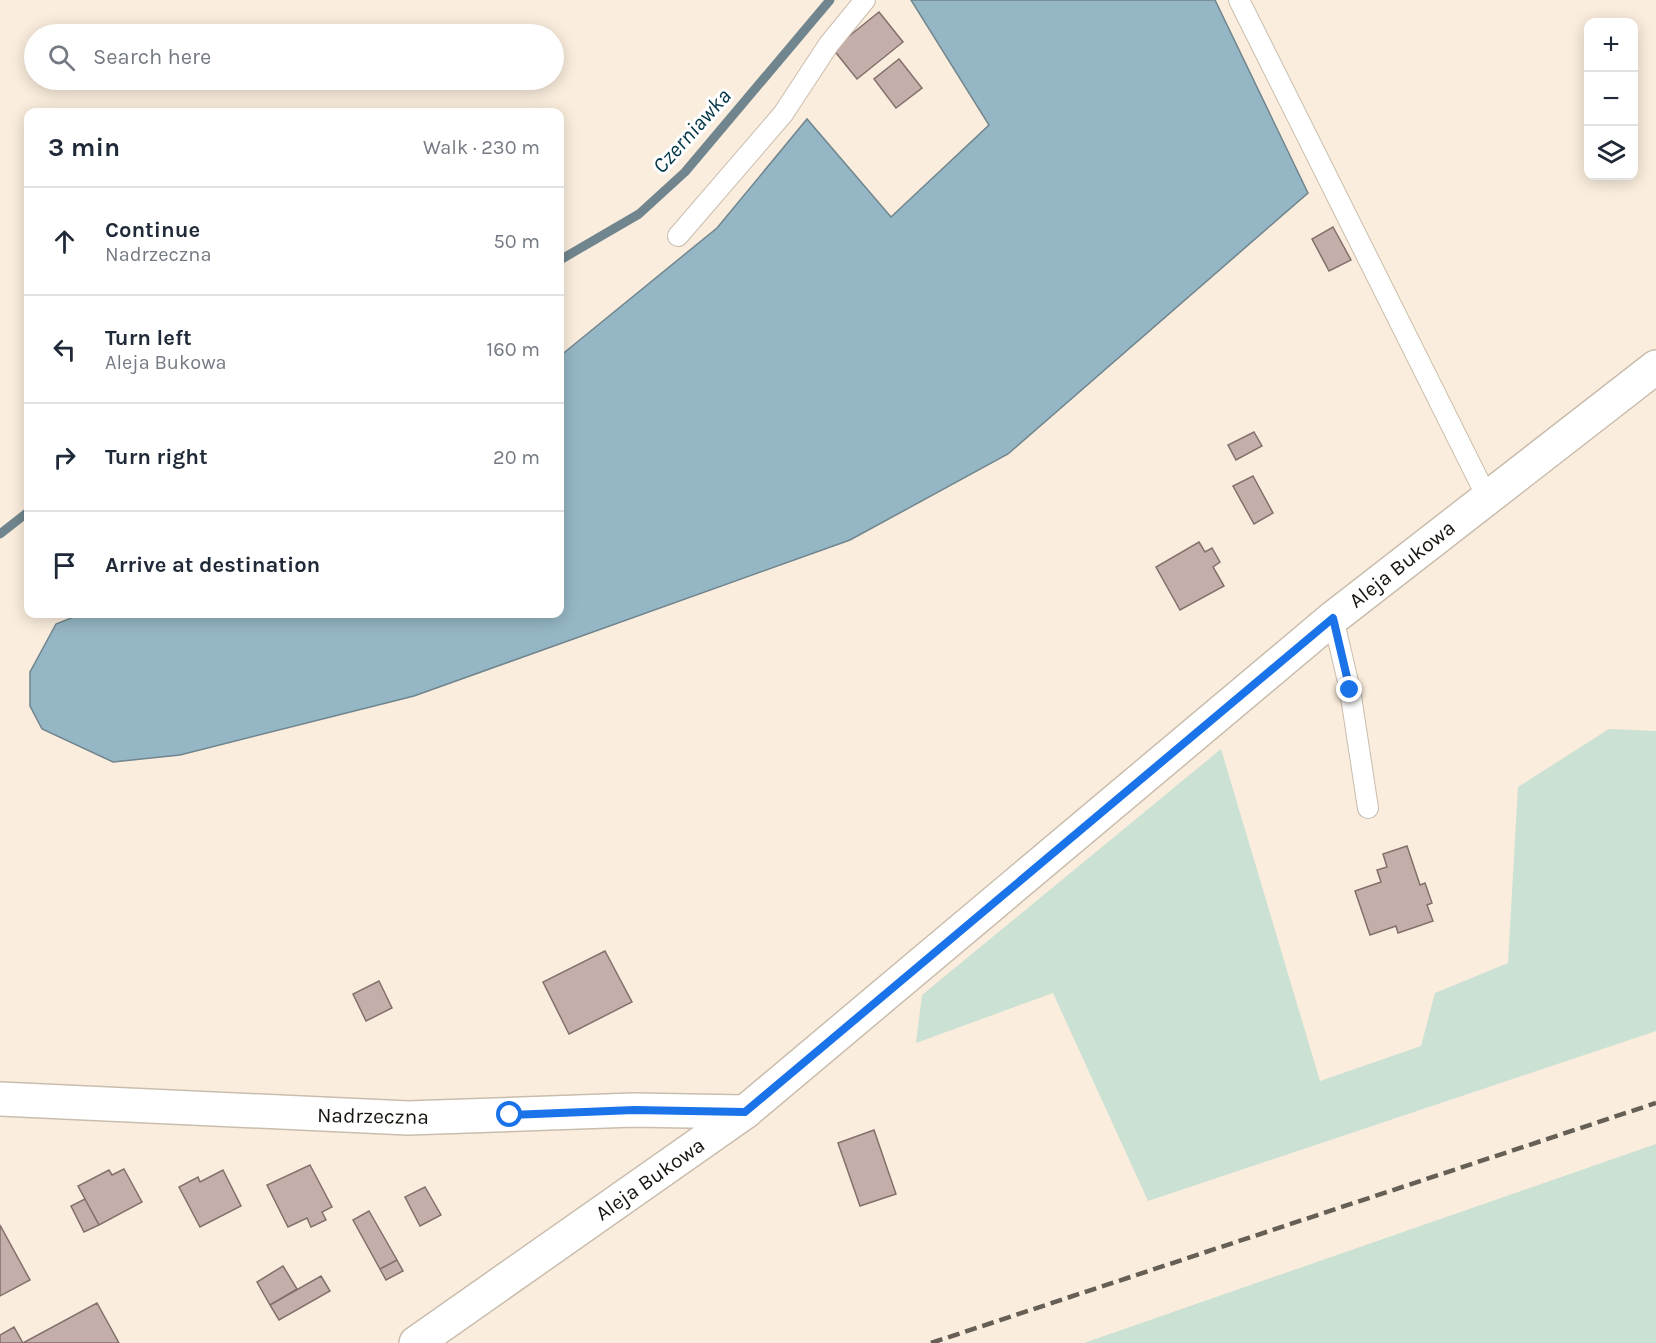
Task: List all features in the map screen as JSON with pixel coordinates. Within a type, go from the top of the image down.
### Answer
[{"type":"street","name":"Aleja Bukowa","points":[[416,1343],[745,1112],[1333,618],[1656,367]]},
{"type":"street","name":"Nadrzeczna","points":[[0,1100],[408,1118],[634,1110],[745,1112]]},
{"type":"lane","points":[[678,236],[783,114],[829,44],[865,0]]},
{"type":"lane","points":[[1239,0],[1486,497]]},
{"type":"lane","points":[[1333,618],[1350,690],[1368,808]]},
{"type":"green space","points":[[1609,729],[1656,731],[1656,1031],[1148,1201],[1053,993],[916,1043],[922,995],[1221,749],[1320,1081],[1421,1046],[1435,993],[1508,963],[1518,787]]},
{"type":"green space","points":[[1656,1144],[1656,1343],[1084,1343]]},
{"type":"water","points":[[911,0],[1215,0],[1308,193],[1008,454],[850,540],[414,696],[180,755],[113,762],[42,729],[30,706],[30,672],[56,624],[71,618],[564,618],[564,353],[717,228],[807,119],[891,217],[989,125]]},
{"type":"building","points":[[879,12],[903,42],[857,79],[833,49]]},
{"type":"building","points":[[899,59],[922,88],[896,108],[874,79]]},
{"type":"building","points":[[1333,227],[1351,260],[1329,271],[1312,239]]},
{"type":"building","points":[[1254,432],[1262,446],[1236,460],[1228,445]]},
{"type":"building","points":[[1253,476],[1273,513],[1254,524],[1233,486]]},
{"type":"building","points":[[1199,542],[1205,552],[1212,548],[1220,562],[1213,567],[1224,586],[1180,610],[1156,567]]},
{"type":"building","points":[[1407,846],[1420,885],[1425,883],[1432,903],[1427,905],[1433,921],[1398,933],[1396,926],[1370,935],[1355,891],[1381,882],[1377,870],[1387,867],[1383,854]]},
{"type":"building","points":[[605,951],[632,1002],[569,1034],[543,982]]},
{"type":"building","points":[[379,981],[392,1008],[366,1021],[353,994]]},
{"type":"building","points":[[874,1130],[896,1194],[860,1206],[838,1143]]},
{"type":"building","points":[[310,1165],[332,1207],[322,1212],[326,1220],[311,1227],[307,1218],[288,1227],[267,1185]]},
{"type":"building","points":[[124,1169],[142,1202],[99,1225],[78,1186],[109,1170],[112,1175]]},
{"type":"building","points":[[223,1170],[241,1206],[200,1227],[179,1187],[198,1177],[200,1182]]},
{"type":"building","points":[[425,1187],[441,1215],[420,1226],[405,1197]]},
{"type":"building","points":[[85,1199],[99,1225],[84,1232],[71,1206]]},
{"type":"building","points":[[369,1211],[397,1260],[380,1269],[353,1220]]},
{"type":"building","points":[[0,1225],[30,1280],[0,1296]]},
{"type":"building","points":[[397,1260],[403,1271],[386,1280],[380,1269]]},
{"type":"building","points":[[283,1266],[297,1289],[270,1305],[257,1282]]},
{"type":"building","points":[[321,1276],[330,1291],[279,1320],[270,1305]]},
{"type":"building","points":[[97,1303],[119,1343],[23,1343]]},
{"type":"building","points":[[14,1327],[23,1343],[0,1343],[0,1335]]},
{"type":"waterway","name":"Czerniawka","points":[[564,258],[639,214],[685,172],[830,0]]},
{"type":"waterway","name":"Czerniawka","points":[[0,534],[24,515]]},
{"type":"railway","points":[[931,1343],[1656,1103]]},
{"type":"route","points":[[510,1115],[634,1110],[745,1112],[1333,618],[1350,690]]}]
